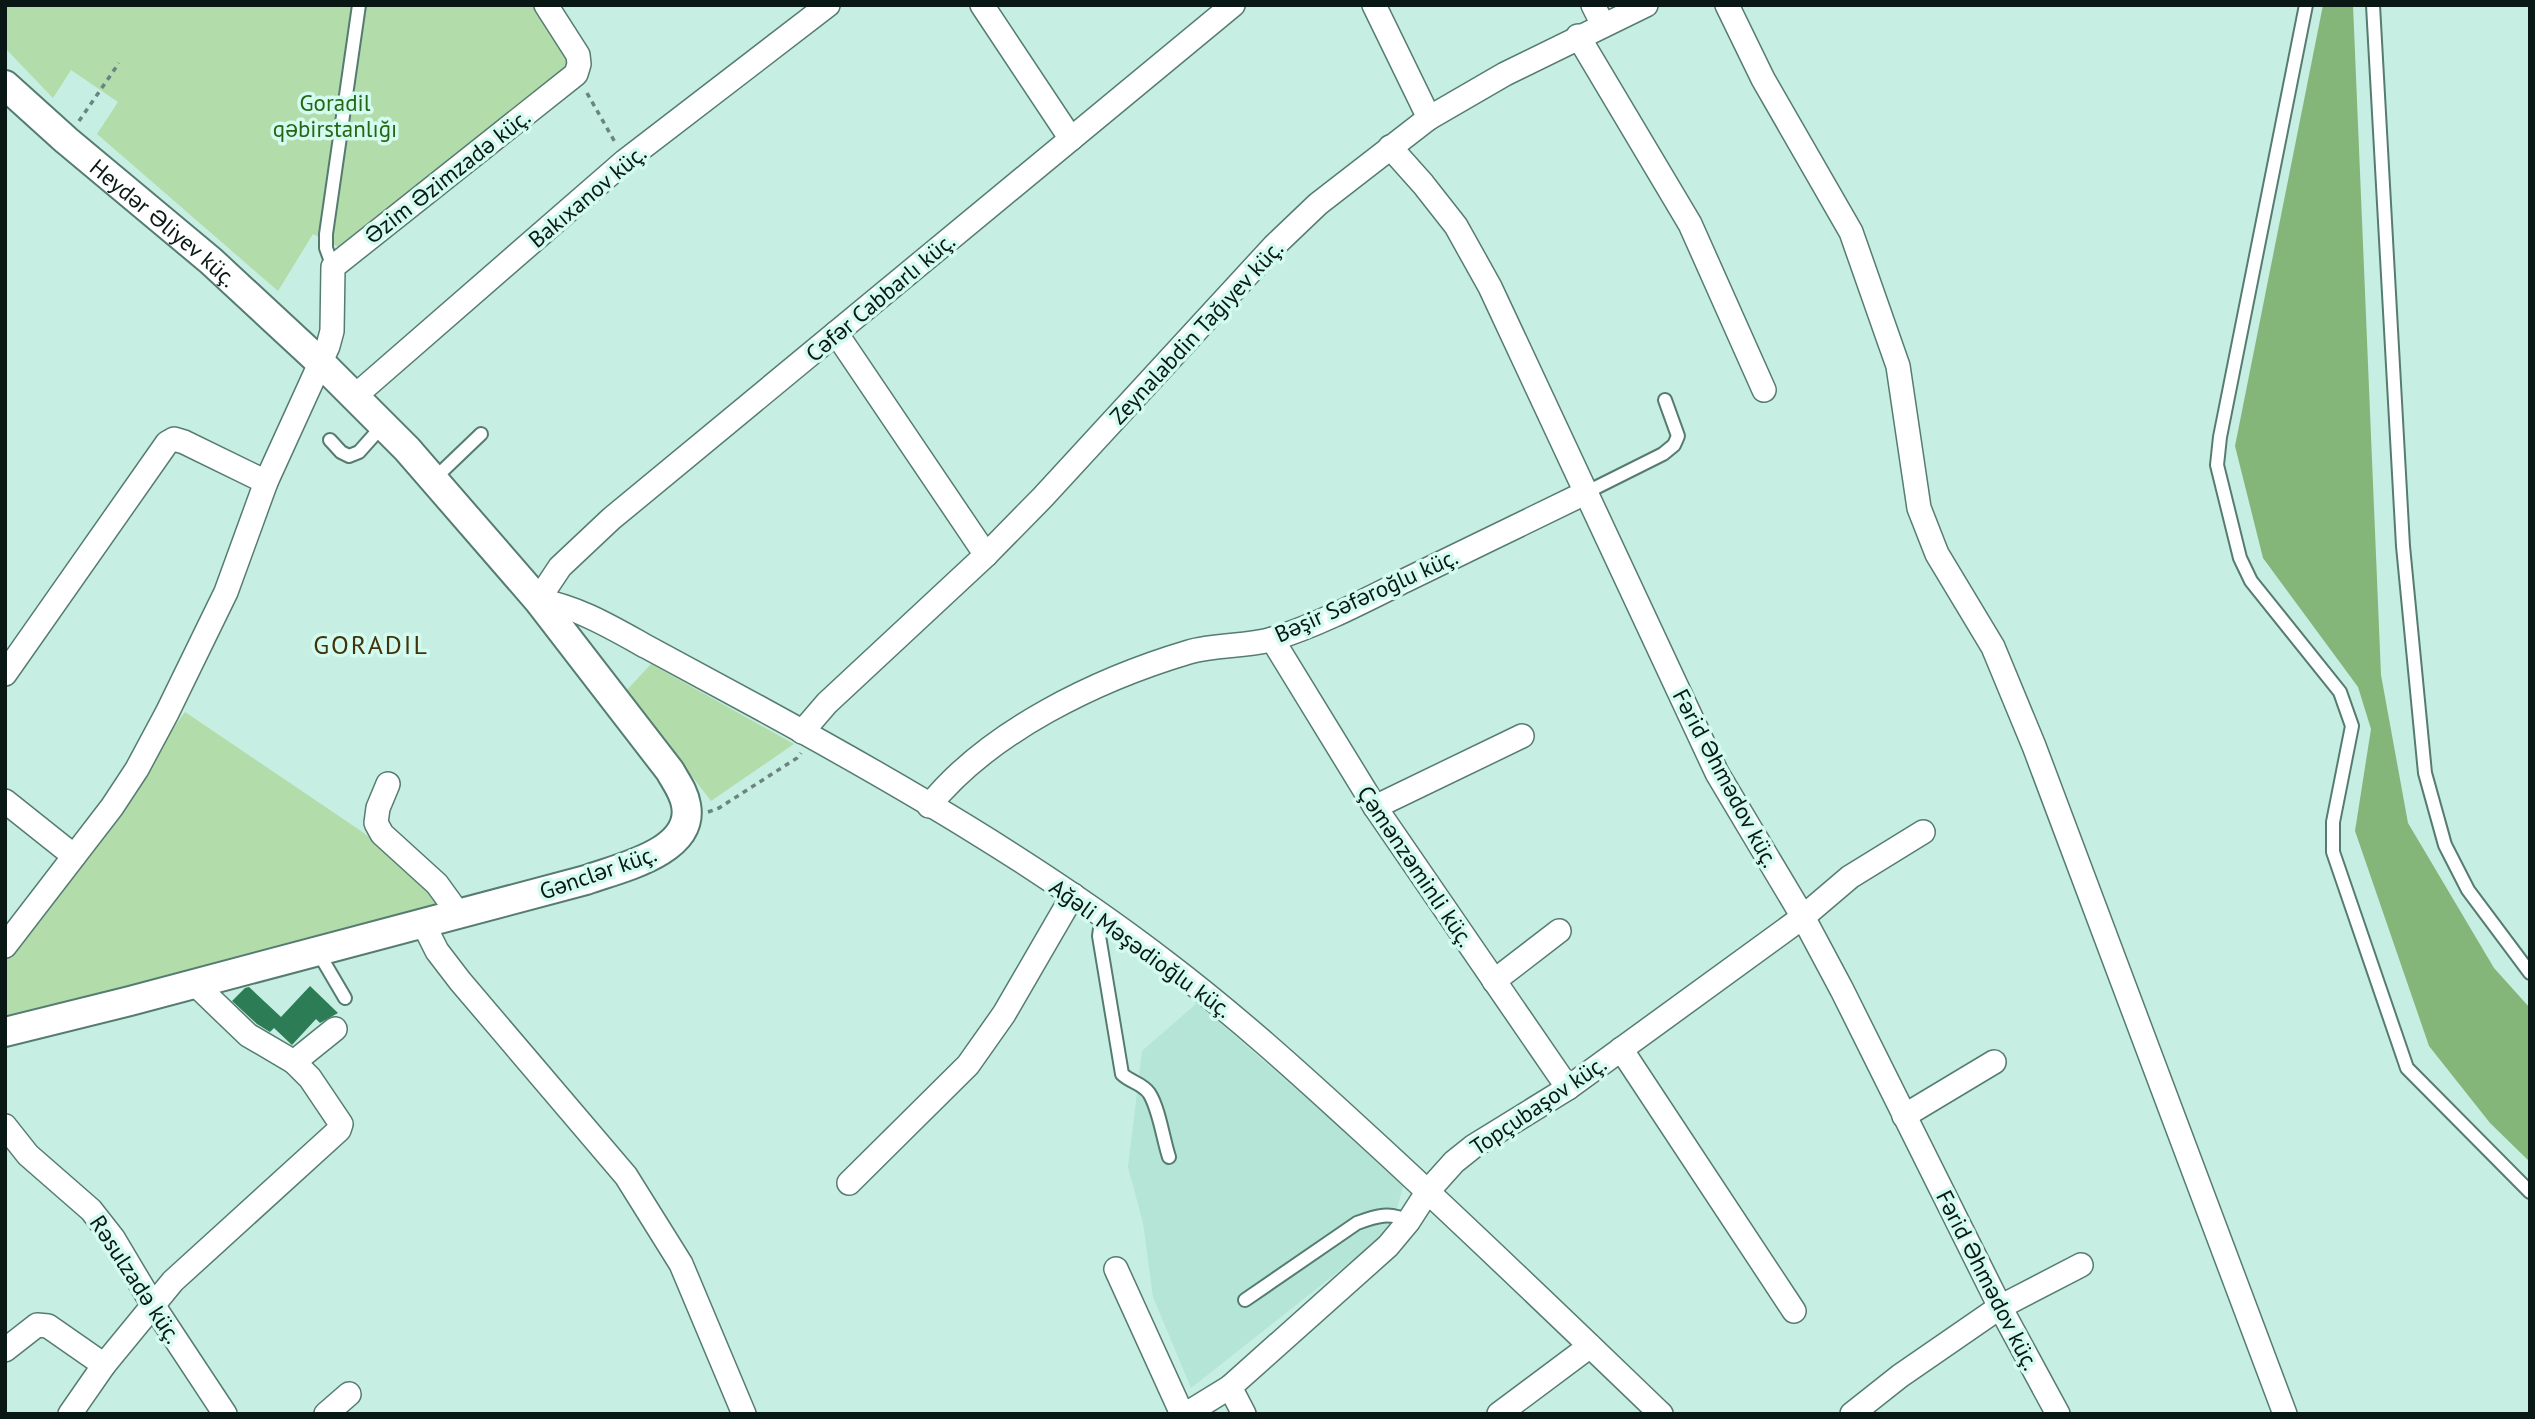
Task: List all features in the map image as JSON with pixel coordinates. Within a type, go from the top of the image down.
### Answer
[{"type":"street","points":[[545,5],[578,55],[576,74]]},
{"type":"street","name":"Bakıxanov küç.","points":[[355,396],[625,161],[828,5]]},
{"type":"street","points":[[982,5],[1071,139]]},
{"type":"street","name":"Cəfər Cabbarlı küç.","points":[[538,600],[561,567],[611,519],[1233,5]]},
{"type":"street","points":[[1374,5],[1429,118]]},
{"type":"street","name":"Zeynalabdin Tağıyev küç.","points":[[806,734],[827,703],[986,555],[1043,497],[1274,246],[1318,204],[1429,118],[1578,36],[1598,15],[1646,5]]},
{"type":"street","points":[[1727,5],[1763,79],[1851,232],[1898,366],[1919,508],[1937,554],[1993,647],[2034,746],[2285,1414]]},
{"type":"street","points":[[1578,36],[1690,224],[1764,390]]},
{"type":"street","name":"Əzim Əzimzadə küç.","points":[[333,267],[576,74]]},
{"type":"street","name":"Heydər Əliyev küç.","points":[[5,85],[66,140],[211,261],[321,363]]},
{"type":"street","name":"Fərid Əhmədov küç.","points":[[1390,147],[1456,226],[1490,287],[1717,773],[1803,917],[1842,990],[2000,1307],[2058,1414]]},
{"type":"street","points":[[5,946],[112,807],[136,769],[167,713],[226,592],[266,482],[321,363],[331,331],[333,267]]},
{"type":"street","points":[[836,334],[986,555]]},
{"type":"street","points":[[321,363],[434,479],[538,600],[670,771],[683,794],[687,808],[686,820]]},
{"type":"street","points":[[5,674],[167,443],[174,439],[184,442],[266,482]]},
{"type":"street","name":"Bəşir Səfəroğlu küç.","points":[[929,806],[945,785],[997,740],[1081,695],[1131,672],[1192,652],[1272,639],[1354,606],[1585,493]]},
{"type":"street","name":"Ağəli Məşədioğlu küç.","points":[[538,600],[562,604],[599,621],[806,734],[929,806],[1102,915],[1237,1019],[1428,1191],[1661,1414]]},
{"type":"street","name":"Çəmənzəminli küç.","points":[[1272,639],[1375,807],[1568,1088]]},
{"type":"street","points":[[1375,807],[1522,736]]},
{"type":"street","points":[[388,783],[378,808],[376,823],[382,834],[437,884],[458,913]]},
{"type":"street","points":[[5,801],[74,856]]},
{"type":"street","name":"Gənclər küç.","points":[[5,1032],[586,880],[655,854],[670,845],[681,832],[686,820]]},
{"type":"street","name":"Topçubaşov küç.","points":[[1184,1414],[1230,1387],[1388,1246],[1428,1191],[1454,1162],[1474,1146],[1568,1088],[1803,917],[1850,877],[1923,832]]},
{"type":"street","points":[[849,1183],[968,1065],[1004,1014],[1073,895]]},
{"type":"street","points":[[423,923],[437,951],[460,981],[626,1176],[681,1264],[744,1414]]},
{"type":"street","points":[[1494,981],[1559,931]]},
{"type":"street","points":[[70,1414],[103,1365],[153,1305],[201,1254],[339,1130],[341,1124],[310,1078],[295,1062],[248,1035],[195,984]]},
{"type":"street","points":[[295,1062],[335,1029]]},
{"type":"street","points":[[1621,1049],[1794,1311]]},
{"type":"street","points":[[1904,1116],[1994,1062]]},
{"type":"street","name":"Rəsulzadə küç.","points":[[5,1126],[28,1155],[91,1210],[113,1238],[153,1305],[225,1414]]},
{"type":"street","points":[[1852,1414],[1900,1376],[2000,1307],[2081,1265]]},
{"type":"street","points":[[1116,1269],[1184,1414]]},
{"type":"street","points":[[5,1350],[37,1325],[48,1326],[103,1365]]},
{"type":"street","points":[[1499,1414],[1590,1346]]},
{"type":"street","points":[[1230,1387],[1244,1414]]},
{"type":"street","points":[[326,1414],[349,1394]]},
{"type":"lane","points":[[333,267],[326,234],[359,5]]},
{"type":"lane","points":[[2306,5],[2220,437],[2217,465],[2240,558],[2251,580],[2340,692],[2348,710],[2352,726],[2333,822],[2333,852],[2407,1068],[2530,1192]]},
{"type":"lane","points":[[2373,5],[2403,546],[2425,773],[2445,845],[2468,890],[2530,974]]},
{"type":"lane","points":[[1585,493],[1662,454],[1674,445],[1678,436],[1665,400]]},
{"type":"lane","points":[[330,440],[349,456],[359,452],[383,425]]},
{"type":"lane","points":[[434,479],[481,434]]},
{"type":"lane","points":[[1102,915],[1099,936],[1122,1074],[1148,1091],[1169,1157]]},
{"type":"lane","points":[[318,951],[345,998]]},
{"type":"lane","points":[[1245,1300],[1357,1223],[1373,1217],[1396,1214],[1408,1222]]},
{"type":"path","points":[[66,140],[119,64]]},
{"type":"path","points":[[576,74],[625,161]]},
{"type":"path","points":[[686,820],[719,808],[797,758],[806,734]]},
{"type":"shaded area","points":[[1197,1003],[1404,1183],[1391,1230],[1191,1388],[1153,1297],[1143,1223],[1128,1167],[1142,1051]]},
{"type":"green space","name":"Goradil qəbirstanlığı","points":[[5,5],[533,5],[574,65],[344,250],[313,234],[278,291],[97,134],[118,102],[71,70],[53,98],[5,48]]},
{"type":"green space","points":[[2323,5],[2353,5],[2381,675],[2408,823],[2494,968],[2530,1008],[2530,1162],[2490,1123],[2429,1046],[2355,831],[2371,729],[2358,687],[2263,558],[2235,446]]},
{"type":"green space","points":[[651,664],[794,744],[711,801],[626,691]]},
{"type":"green space","points":[[185,712],[361,831],[434,885],[443,902],[278,956],[5,1020],[5,961]]},
{"type":"building","points":[[310,986],[338,1013],[320,1023],[316,1019],[292,1045],[274,1028],[270,1032],[257,1024],[232,1001],[249,987],[281,1017]]},
{"type":"district","name":"GORADIL","points":[[371,644]]}]
